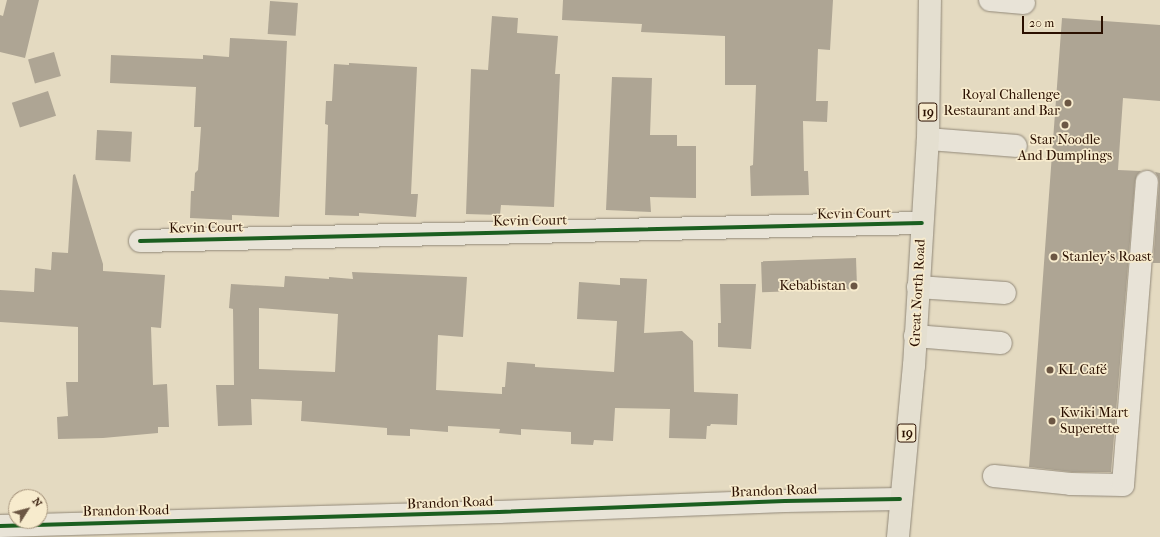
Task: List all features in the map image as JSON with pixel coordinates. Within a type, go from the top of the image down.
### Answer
[{"type":"main road","name":"Great North Road","points":[[898,537],[900,499],[914,366],[928,139],[930,0]]},
{"type":"street","points":[[990,0],[1024,3]]},
{"type":"street","points":[[928,139],[1016,146]]},
{"type":"street","points":[[994,476],[1072,484],[1123,485],[1147,182]]},
{"type":"street","name":"Kevin Court","points":[[140,241],[922,223]]},
{"type":"street","points":[[918,287],[1005,293]]},
{"type":"street","points":[[915,336],[1001,342]]},
{"type":"street","name":"Brandon Road","points":[[0,526],[498,512],[785,501],[900,499]]},
{"type":"building","points":[[7,0],[39,0],[25,58],[0,52],[0,15],[3,16]]},
{"type":"building","points":[[563,0],[833,0],[830,50],[818,49],[816,101],[828,101],[827,122],[803,121],[804,171],[808,171],[809,195],[751,196],[750,166],[753,165],[756,85],[725,85],[725,36],[641,32],[642,24],[562,20]]},
{"type":"building","points":[[270,1],[298,3],[296,36],[268,34]]},
{"type":"building","points":[[492,16],[518,18],[517,33],[558,36],[555,74],[560,74],[554,207],[501,205],[500,215],[466,214],[471,69],[488,70]]},
{"type":"building","points":[[1062,18],[1160,25],[1160,101],[1123,98],[1118,170],[1141,171],[1137,175],[1135,181],[1111,472],[1072,472],[1029,467]]},
{"type":"building","points":[[230,38],[287,41],[279,217],[232,215],[232,220],[190,218],[191,191],[194,191],[195,173],[198,170],[201,127],[194,127],[196,87],[110,83],[111,55],[203,59],[203,55],[229,57]]},
{"type":"building","points":[[54,52],[61,76],[35,83],[28,59]]},
{"type":"building","points":[[349,63],[417,67],[411,194],[418,194],[416,217],[359,213],[359,216],[325,215],[328,125],[325,124],[326,101],[332,101],[334,64],[349,65]]},
{"type":"building","points":[[612,77],[652,78],[650,135],[677,135],[677,146],[696,146],[696,198],[650,197],[651,212],[606,210]]},
{"type":"building","points":[[48,91],[56,116],[20,127],[12,103]]},
{"type":"building","points":[[97,130],[132,132],[130,162],[95,160]]},
{"type":"building","points":[[1155,172],[1160,173],[1160,263],[1153,263],[1159,183]]},
{"type":"building","points":[[75,174],[103,264],[103,271],[165,275],[161,328],[151,327],[153,385],[167,384],[169,427],[158,427],[158,433],[103,438],[58,439],[57,417],[68,416],[66,382],[78,382],[78,327],[0,322],[0,290],[34,292],[35,268],[51,270],[52,252],[68,253],[73,175]]},
{"type":"building","points":[[856,258],[857,289],[762,292],[761,261]]},
{"type":"building","points":[[352,272],[467,277],[463,337],[438,335],[436,390],[502,394],[502,387],[505,387],[507,362],[535,364],[535,367],[614,372],[617,321],[577,319],[579,282],[620,285],[620,278],[647,279],[644,333],[682,331],[693,341],[694,392],[738,394],[737,425],[711,424],[710,426],[707,426],[706,439],[669,438],[670,409],[615,408],[613,441],[594,440],[593,445],[571,444],[571,432],[521,429],[521,435],[499,433],[500,429],[448,426],[448,432],[410,429],[410,436],[387,435],[387,428],[301,421],[302,401],[251,399],[252,425],[218,426],[216,385],[234,385],[233,309],[229,308],[231,284],[284,287],[285,276],[353,279]],"holes":[[[259,308],[338,314],[335,372],[259,369]]]},
{"type":"building","points":[[720,284],[756,284],[751,349],[718,347],[718,323],[721,323]]},
{"type":"cycle path","points":[[140,241],[922,223]]},
{"type":"cycle path","points":[[0,526],[499,512],[785,501],[900,499]]},
{"type":"place","name":"Royal Challenge Restaurant and Bar","points":[[1068,103]]},
{"type":"place","name":"Star Noodle And Dumplings","points":[[1065,125]]},
{"type":"place","name":"Stanley's Roast","points":[[1054,257]]},
{"type":"place","name":"Kebabistan","points":[[854,286]]},
{"type":"place","name":"KL Café","points":[[1050,370]]},
{"type":"place","name":"Kwiki Mart Superette","points":[[1052,421]]}]
